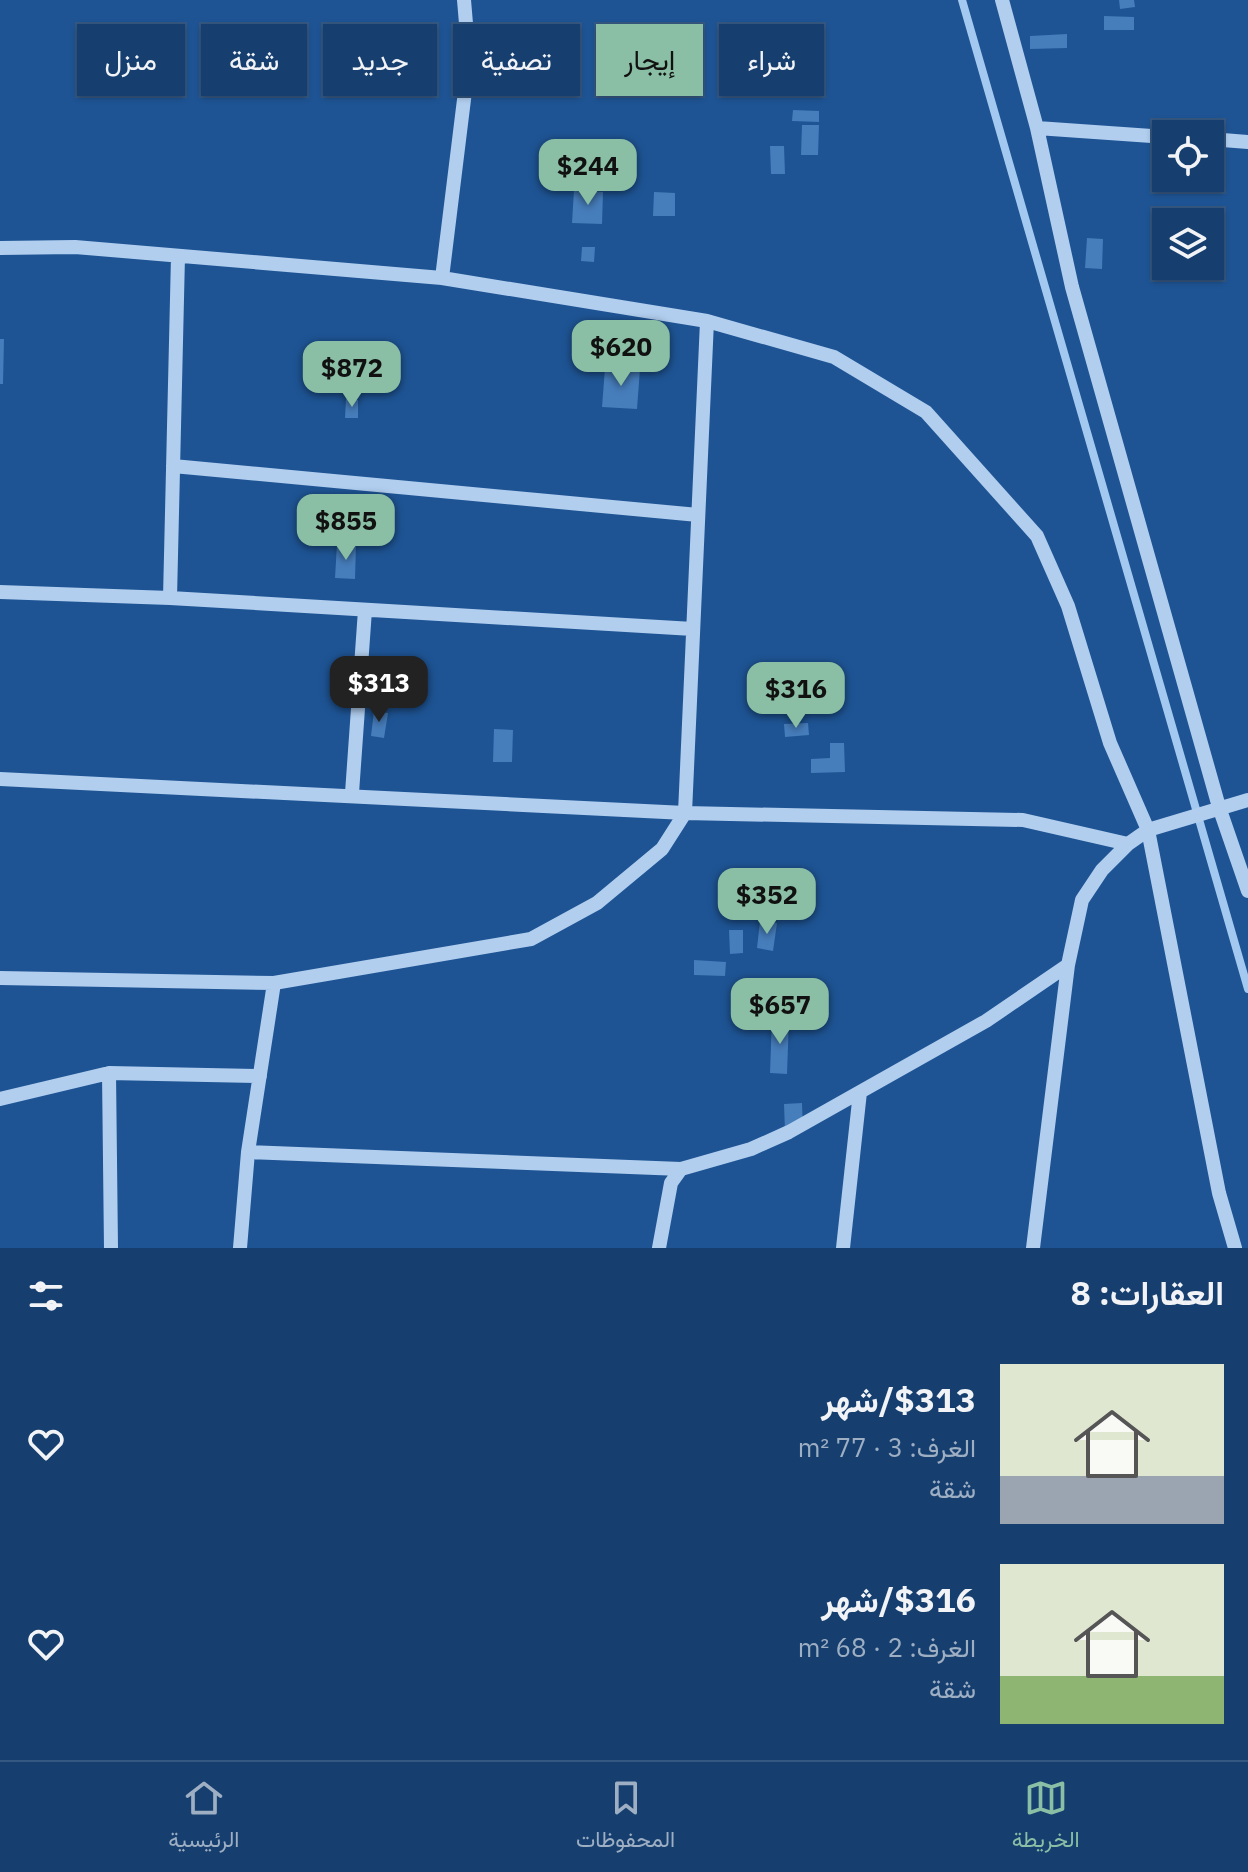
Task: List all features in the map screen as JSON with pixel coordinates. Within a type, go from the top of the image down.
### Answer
[{"type":"street","points":[[442,278],[469,59],[464,0]]},
{"type":"street","points":[[1002,0],[1037,128],[1072,287],[1219,807],[1248,891]]},
{"type":"street","points":[[1037,128],[1152,136]]},
{"type":"street","points":[[1224,140],[1248,142]]},
{"type":"street","points":[[0,248],[75,247],[442,278],[707,321],[834,357],[926,412],[1037,536],[1068,606],[1080,657],[1110,743],[1148,830],[1207,1135],[1235,1248]]},
{"type":"street","points":[[170,598],[178,256]]},
{"type":"street","points":[[0,978],[274,983],[531,939],[608,894],[662,849],[685,813],[707,321]]},
{"type":"street","points":[[173,466],[698,515]]},
{"type":"street","points":[[0,592],[170,598],[693,629]]},
{"type":"street","points":[[352,793],[365,610]]},
{"type":"street","points":[[0,779],[352,793],[685,813],[1023,820],[1128,844]]},
{"type":"street","points":[[1033,1248],[1068,965],[1082,900],[1102,870],[1128,844],[1148,830],[1247,801]]},
{"type":"street","points":[[248,1152],[681,1169],[751,1149],[860,1092],[986,1021],[1068,965]]},
{"type":"street","points":[[240,1248],[248,1152],[274,983]]},
{"type":"street","points":[[0,1099],[109,1073],[260,1076]]},
{"type":"street","points":[[109,1073],[111,1248]]},
{"type":"street","points":[[843,1248],[860,1092]]},
{"type":"street","points":[[659,1248],[671,1183],[681,1169]]},
{"type":"building","points":[[1119,0],[1134,0],[1135,7],[1120,9]]},
{"type":"building","points":[[1104,16],[1134,17],[1134,30],[1104,30]]},
{"type":"building","points":[[1067,34],[1067,48],[1030,49],[1030,36]]},
{"type":"building","points":[[793,110],[819,111],[819,122],[792,121]]},
{"type":"building","points":[[802,125],[819,125],[818,155],[801,155]]},
{"type":"building","points":[[770,146],[784,146],[785,174],[771,174]]},
{"type":"building","points":[[574,190],[603,192],[602,224],[572,223]]},
{"type":"building","points":[[654,192],[675,193],[675,216],[653,216]]},
{"type":"building","points":[[1087,238],[1103,239],[1102,269],[1085,268]]},
{"type":"building","points":[[582,247],[595,247],[594,262],[581,261]]},
{"type":"building","points":[[0,339],[4,339],[3,384],[0,384]]},
{"type":"building","points":[[605,368],[640,369],[637,409],[602,407]]},
{"type":"building","points":[[346,399],[358,400],[358,418],[345,418]]},
{"type":"building","points":[[337,544],[356,545],[355,579],[335,578]]},
{"type":"building","points":[[374,711],[388,713],[384,738],[371,736]]},
{"type":"building","points":[[808,723],[809,735],[785,737],[784,724]]},
{"type":"building","points":[[494,729],[513,730],[512,762],[493,762]]},
{"type":"building","points":[[830,743],[844,743],[845,772],[811,773],[811,759],[830,758]]},
{"type":"building","points":[[760,921],[777,923],[773,951],[757,948]]},
{"type":"building","points":[[729,930],[743,930],[743,953],[730,954]]},
{"type":"building","points":[[694,960],[726,962],[725,976],[694,975]]},
{"type":"building","points":[[772,1017],[789,1018],[787,1074],[770,1073]]},
{"type":"building","points":[[802,1103],[803,1131],[785,1132],[784,1104]]},
{"type":"waterway","points":[[962,0],[1248,989]]}]
